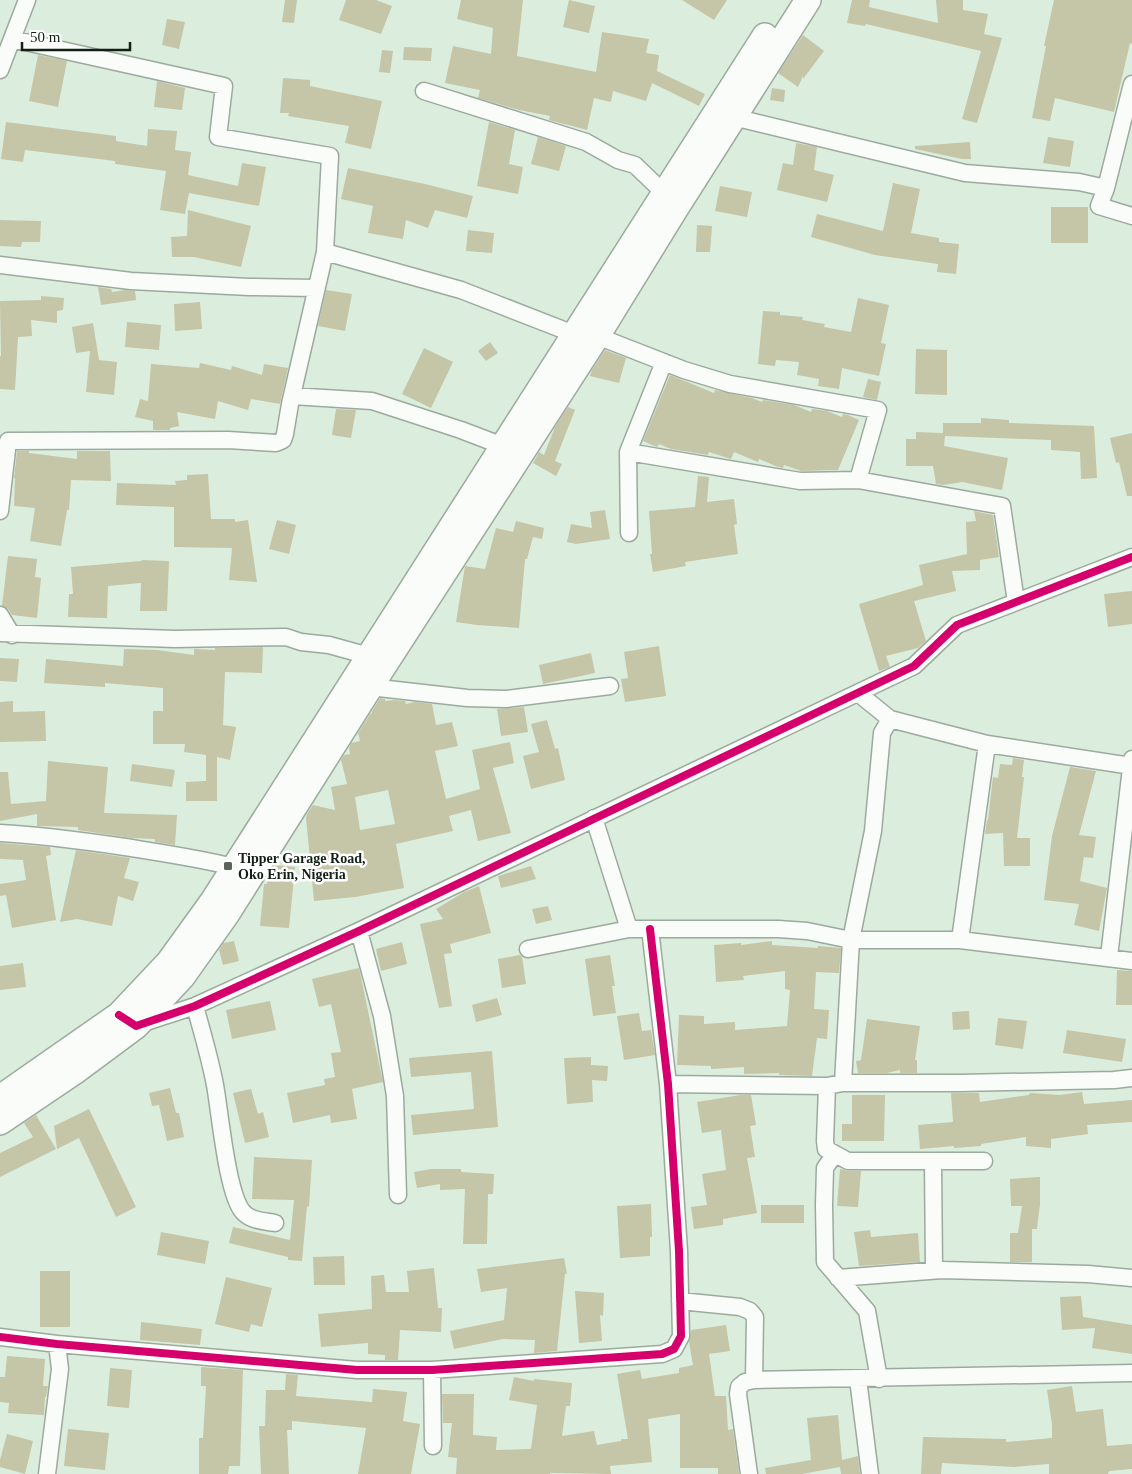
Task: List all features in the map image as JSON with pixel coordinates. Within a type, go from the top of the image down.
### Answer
[{"type":"main road","points":[[0,1122],[74,1072],[127,1020],[182,977],[226,915],[370,687],[586,335],[726,112],[788,0]]},
{"type":"main road","points":[[1,1095],[127,1020],[212,901],[503,446],[586,335],[664,193],[808,0]]},
{"type":"street","points":[[0,70],[27,0]]},
{"type":"street","points":[[0,511],[8,441],[228,440],[276,443],[283,440],[286,434],[287,416],[325,252],[330,156],[218,137],[224,86],[12,39]]},
{"type":"street","points":[[1132,84],[1106,188],[1099,206],[1132,216]]},
{"type":"street","points":[[424,91],[586,142],[618,160],[636,165],[664,193]]},
{"type":"street","points":[[726,112],[965,173],[1079,182],[1106,188]]},
{"type":"street","points":[[325,252],[460,290],[730,384],[878,410],[858,480]]},
{"type":"street","points":[[0,265],[131,281],[249,287],[316,288]]},
{"type":"street","points":[[630,533],[628,452],[664,362]]},
{"type":"street","points":[[292,396],[372,401],[503,446]]},
{"type":"street","points":[[628,452],[800,481],[858,480],[1002,506],[1016,602]]},
{"type":"street","points":[[127,1020],[195,1006],[359,931],[914,666],[957,625],[1132,557]]},
{"type":"street","points":[[0,615],[6,634],[61,634],[174,639],[286,638],[301,642],[329,644],[369,656]]},
{"type":"street","points":[[370,687],[467,698],[506,699],[610,686]]},
{"type":"street","points":[[858,693],[890,719],[987,744],[1131,764],[1109,957]]},
{"type":"street","points":[[890,719],[882,734],[874,831],[851,940],[835,1084],[824,1141],[826,1149],[848,1162],[984,1161]]},
{"type":"street","points":[[960,940],[987,744]]},
{"type":"street","points":[[594,818],[630,929]]},
{"type":"street","points":[[0,833],[93,842],[199,858],[234,866]]},
{"type":"street","points":[[528,949],[630,929],[778,929],[851,940],[960,940],[1132,961]]},
{"type":"street","points":[[0,1337],[57,1344],[357,1370],[432,1370],[662,1354],[674,1349],[681,1336],[679,1251],[668,1084],[650,929]]},
{"type":"street","points":[[359,931],[382,1016],[395,1096],[398,1195]]},
{"type":"street","points":[[195,1006],[215,1084],[229,1171],[238,1205],[243,1213],[251,1219],[275,1223]]},
{"type":"street","points":[[668,1084],[978,1083],[1132,1078]]},
{"type":"street","points":[[834,1155],[825,1168],[825,1262],[867,1311],[879,1378]]},
{"type":"street","points":[[933,1161],[934,1270]]},
{"type":"street","points":[[838,1278],[934,1270],[1088,1274],[1132,1278]]},
{"type":"street","points":[[680,1301],[740,1307],[750,1311],[755,1317],[754,1380]]},
{"type":"street","points":[[47,1474],[60,1369],[57,1344]]},
{"type":"street","points":[[432,1370],[433,1446]]},
{"type":"street","points":[[749,1474],[738,1394],[739,1387],[745,1382],[754,1380],[1132,1373]]},
{"type":"street","points":[[858,1379],[870,1474]]},
{"type":"building","points":[[285,0],[297,0],[294,23],[282,22]]},
{"type":"building","points":[[346,0],[376,0],[392,6],[381,34],[339,20]]},
{"type":"building","points":[[461,0],[523,0],[517,56],[596,72],[602,32],[649,39],[646,53],[659,55],[657,71],[705,94],[699,106],[652,83],[646,101],[613,91],[611,102],[594,98],[587,130],[549,120],[550,116],[519,110],[478,98],[480,90],[445,83],[453,46],[491,54],[493,28],[457,19]]},
{"type":"building","points":[[569,0],[595,6],[589,33],[563,27]]},
{"type":"building","points":[[682,0],[727,0],[714,20]]},
{"type":"building","points":[[852,0],[870,0],[869,7],[938,23],[936,0],[963,0],[963,10],[988,14],[984,34],[1002,38],[977,123],[962,119],[981,51],[866,24],[865,26],[847,23]]},
{"type":"building","points":[[1054,0],[1132,0],[1132,44],[1130,43],[1114,112],[1055,98],[1050,121],[1032,118]]},
{"type":"building","points":[[167,19],[185,22],[179,49],[162,45]]},
{"type":"building","points":[[803,35],[824,51],[803,79],[803,76],[798,87],[778,73]]},
{"type":"building","points":[[404,47],[432,48],[431,61],[403,60]]},
{"type":"building","points":[[382,50],[393,51],[390,73],[379,72]]},
{"type":"building","points":[[38,55],[67,61],[58,107],[29,101]]},
{"type":"building","points":[[283,78],[310,80],[310,86],[382,101],[371,149],[345,143],[349,126],[288,116],[289,113],[280,113]]},
{"type":"building","points":[[157,81],[185,88],[182,110],[154,107]]},
{"type":"building","points":[[772,88],[785,90],[784,102],[770,100]]},
{"type":"building","points":[[6,122],[116,136],[116,141],[147,146],[148,129],[177,131],[175,150],[191,152],[188,175],[238,186],[242,163],[266,167],[259,206],[189,193],[185,214],[160,210],[166,171],[115,164],[115,161],[25,150],[23,162],[1,159]]},
{"type":"building","points":[[489,122],[515,130],[509,164],[523,167],[518,194],[477,186]]},
{"type":"building","points":[[538,137],[566,146],[559,171],[531,164]]},
{"type":"building","points":[[1048,137],[1074,141],[1070,167],[1043,163]]},
{"type":"building","points":[[970,142],[971,159],[962,159],[915,149],[915,146]]},
{"type":"building","points":[[796,143],[817,147],[814,170],[834,175],[827,202],[777,190],[783,163],[793,165]]},
{"type":"building","points":[[348,168],[473,196],[467,218],[435,210],[428,228],[406,220],[403,239],[368,233],[373,206],[341,199]]},
{"type":"building","points":[[893,183],[920,189],[911,233],[939,238],[939,242],[959,244],[956,274],[937,272],[938,264],[875,255],[811,237],[817,214],[883,231]]},
{"type":"building","points":[[720,186],[752,192],[747,217],[715,211]]},
{"type":"building","points":[[1051,207],[1088,207],[1088,243],[1051,243]]},
{"type":"building","points":[[188,210],[251,226],[241,267],[194,257],[172,257],[171,237],[187,236]]},
{"type":"building","points":[[0,220],[41,221],[40,242],[22,242],[21,247],[0,246]]},
{"type":"building","points":[[697,225],[712,226],[710,252],[696,252]]},
{"type":"building","points":[[468,230],[494,233],[492,253],[466,251]]},
{"type":"building","points":[[98,287],[111,289],[112,292],[135,291],[136,300],[101,305]]},
{"type":"building","points":[[326,290],[352,294],[345,331],[318,326]]},
{"type":"building","points":[[41,296],[64,298],[63,310],[57,311],[57,323],[31,320],[32,336],[18,337],[15,390],[0,389],[0,301],[41,300]]},
{"type":"building","points":[[858,298],[889,305],[881,343],[886,344],[879,376],[842,368],[839,389],[818,386],[819,379],[797,375],[799,362],[776,360],[775,366],[758,364],[763,311],[780,312],[780,315],[803,317],[802,320],[825,324],[824,327],[851,332]]},
{"type":"building","points":[[200,302],[202,329],[175,331],[174,304]]},
{"type":"building","points":[[127,322],[161,325],[159,350],[125,347]]},
{"type":"building","points":[[93,323],[99,360],[117,362],[114,395],[86,392],[90,351],[76,353],[72,327]]},
{"type":"building","points":[[490,342],[498,353],[486,361],[478,351]]},
{"type":"building","points":[[424,348],[453,362],[431,408],[402,394]]},
{"type":"building","points":[[916,349],[947,350],[947,395],[915,394]]},
{"type":"building","points":[[605,350],[626,358],[619,383],[590,376]]},
{"type":"building","points":[[200,363],[231,370],[232,366],[262,375],[264,364],[288,368],[280,404],[251,399],[248,410],[218,401],[215,419],[177,412],[179,426],[170,428],[170,430],[153,430],[153,421],[135,417],[140,399],[148,401],[151,364],[199,368]]},
{"type":"building","points":[[670,375],[714,393],[715,390],[762,402],[763,400],[794,405],[811,412],[812,409],[827,411],[842,417],[843,414],[848,415],[859,420],[838,470],[801,471],[784,465],[783,468],[778,467],[759,459],[758,462],[734,452],[731,459],[709,452],[708,455],[671,449],[659,444],[657,447],[643,441]]},
{"type":"building","points":[[868,379],[881,382],[877,400],[863,397]]},
{"type":"building","points":[[568,407],[575,410],[555,461],[562,464],[556,476],[533,463],[539,452],[544,455],[555,427]]},
{"type":"building","points":[[336,409],[356,410],[351,438],[332,435]]},
{"type":"building","points":[[981,418],[1009,420],[1009,423],[1094,426],[1097,478],[1081,479],[1080,452],[1051,450],[1051,440],[945,436],[944,446],[1008,458],[1002,490],[962,482],[944,485],[936,484],[933,466],[906,466],[906,439],[916,439],[916,432],[943,433],[943,423],[981,423]]},
{"type":"building","points":[[1132,433],[1132,496],[1127,496],[1119,462],[1116,463],[1110,438]]},
{"type":"building","points":[[17,451],[29,451],[29,453],[77,459],[77,451],[110,451],[111,481],[71,480],[69,510],[67,510],[61,546],[30,541],[35,508],[14,506],[14,478]]},
{"type":"building","points":[[208,474],[211,519],[235,519],[235,522],[248,520],[257,582],[229,580],[232,548],[174,547],[174,507],[116,505],[117,483],[176,485],[175,481],[187,480],[187,475]]},
{"type":"building","points":[[698,476],[709,477],[707,502],[734,499],[737,524],[734,525],[738,554],[685,562],[686,566],[653,572],[650,554],[652,554],[649,511],[695,507]]},
{"type":"building","points":[[605,510],[610,539],[576,544],[567,542],[571,524],[592,528],[590,512]]},
{"type":"building","points":[[974,511],[993,515],[999,557],[980,560],[980,570],[952,571],[956,591],[914,601],[926,641],[918,648],[886,656],[890,667],[879,671],[859,604],[923,585],[919,565],[967,554],[966,522],[976,521]]},
{"type":"building","points":[[277,520],[296,525],[289,554],[269,549]]},
{"type":"building","points":[[516,521],[544,528],[542,539],[533,537],[527,559],[525,559],[519,628],[456,622],[465,566],[485,569],[496,528],[513,532]]},
{"type":"building","points":[[8,556],[37,559],[35,577],[41,578],[37,618],[12,615],[8,609],[2,606]]},
{"type":"building","points":[[142,560],[169,561],[167,611],[140,611],[141,583],[108,586],[107,618],[68,617],[69,594],[73,594],[71,567]]},
{"type":"building","points":[[1132,591],[1132,624],[1108,627],[1104,594]]},
{"type":"building","points":[[659,646],[666,696],[625,702],[621,679],[628,678],[624,652]]},
{"type":"building","points":[[263,647],[262,673],[225,672],[223,725],[236,727],[230,760],[217,757],[217,801],[186,801],[186,782],[206,781],[206,755],[184,752],[185,744],[153,744],[153,711],[163,711],[163,688],[105,683],[105,687],[44,683],[46,659],[123,666],[124,649],[157,650],[194,655],[194,649],[215,650],[215,648]]},
{"type":"building","points":[[591,653],[595,673],[543,684],[539,665]]},
{"type":"building","points":[[0,658],[19,659],[17,682],[0,681]]},
{"type":"building","points":[[380,698],[385,699],[385,701],[405,701],[406,704],[415,702],[432,704],[436,725],[452,722],[458,746],[435,751],[446,799],[480,789],[472,750],[510,742],[514,763],[493,768],[511,833],[478,841],[471,810],[449,816],[453,831],[396,844],[404,888],[355,897],[314,901],[307,814],[313,805],[335,810],[331,787],[347,784],[341,760],[344,755],[350,754],[349,748],[351,743],[360,741],[358,733]],"holes":[[[388,790],[395,824],[360,830],[355,797]]]},
{"type":"building","points":[[13,701],[13,712],[45,711],[46,741],[0,742],[0,702]]},
{"type":"building","points":[[524,707],[528,732],[501,736],[497,709]]},
{"type":"building","points":[[547,720],[555,749],[558,748],[565,780],[531,789],[523,756],[539,752],[531,724]]},
{"type":"building","points":[[1013,758],[1024,760],[1022,777],[1024,777],[1017,838],[1030,838],[1030,866],[1004,866],[1003,833],[985,834],[993,777],[998,778],[1000,764],[1012,765]]},
{"type":"building","points":[[48,761],[108,767],[104,813],[177,815],[175,845],[155,842],[155,839],[131,838],[78,830],[78,827],[37,826],[37,814],[0,821],[0,772],[8,772],[11,804],[46,801]]},
{"type":"building","points":[[132,764],[175,770],[172,787],[130,781]]},
{"type":"building","points":[[1070,767],[1096,771],[1079,835],[1096,837],[1093,858],[1084,857],[1080,881],[1107,888],[1099,931],[1074,925],[1079,904],[1044,900],[1052,836]]},
{"type":"building","points":[[0,843],[50,847],[51,855],[46,856],[56,920],[12,928],[6,895],[0,896],[0,884],[26,880],[23,860],[0,859]]},
{"type":"building","points":[[76,850],[130,858],[124,878],[139,882],[133,901],[118,896],[112,926],[77,919],[60,922]]},
{"type":"building","points":[[275,865],[295,867],[289,928],[260,926],[264,884],[267,884],[268,875]]},
{"type":"building","points":[[531,866],[536,879],[501,888],[498,876]]},
{"type":"building","points":[[479,886],[491,933],[450,944],[452,953],[444,954],[452,1006],[439,1008],[420,924],[443,919],[436,909],[464,892]]},
{"type":"building","points":[[548,906],[552,920],[536,924],[532,909]]},
{"type":"building","points":[[234,941],[239,961],[223,965],[219,950],[223,943]]},
{"type":"building","points":[[772,941],[772,945],[841,948],[839,973],[816,972],[814,1009],[829,1010],[827,1039],[817,1038],[812,1076],[779,1075],[779,1073],[744,1074],[744,1067],[711,1069],[711,1066],[677,1065],[679,1015],[704,1016],[704,1024],[735,1022],[735,1030],[787,1026],[790,990],[785,989],[785,971],[743,976],[744,980],[716,982],[714,945],[741,943],[741,945]]},
{"type":"building","points":[[402,942],[407,964],[381,971],[376,949]]},
{"type":"building","points":[[520,955],[522,957],[526,984],[502,988],[498,959]]},
{"type":"building","points":[[610,955],[615,986],[612,986],[616,1013],[593,1016],[585,959]]},
{"type":"building","points":[[23,963],[26,987],[0,990],[0,966]]},
{"type":"building","points":[[359,968],[383,1082],[352,1089],[357,1119],[331,1123],[330,1115],[293,1123],[287,1093],[325,1085],[324,1079],[335,1077],[331,1053],[341,1052],[331,1004],[319,1007],[312,979]]},
{"type":"building","points":[[1117,970],[1132,971],[1132,1005],[1116,1005]]},
{"type":"building","points":[[497,998],[502,1015],[476,1022],[472,1005]]},
{"type":"building","points":[[270,1001],[276,1030],[232,1039],[226,1010]]},
{"type":"building","points":[[969,1011],[970,1029],[953,1030],[952,1012]]},
{"type":"building","points":[[639,1013],[642,1031],[651,1030],[655,1055],[624,1060],[617,1016]]},
{"type":"building","points":[[998,1018],[1027,1021],[1023,1049],[995,1045]]},
{"type":"building","points":[[867,1019],[920,1026],[915,1060],[917,1060],[917,1073],[900,1073],[900,1070],[887,1073],[858,1073],[856,1061],[861,1060]]},
{"type":"building","points":[[1067,1030],[1126,1039],[1122,1062],[1063,1053]]},
{"type":"building","points":[[492,1051],[498,1127],[413,1135],[411,1115],[474,1109],[471,1072],[411,1077],[409,1058]]},
{"type":"building","points":[[591,1057],[591,1065],[608,1066],[607,1081],[592,1080],[593,1102],[567,1104],[564,1058]]},
{"type":"building","points":[[170,1088],[176,1113],[179,1113],[184,1137],[167,1141],[159,1105],[152,1106],[149,1093]]},
{"type":"building","points":[[251,1089],[258,1114],[263,1112],[269,1137],[245,1143],[233,1093]]},
{"type":"building","points":[[1082,1092],[1084,1104],[1132,1100],[1132,1122],[1087,1125],[1088,1134],[1051,1139],[1051,1148],[1026,1146],[1026,1137],[981,1144],[981,1146],[920,1149],[918,1125],[953,1122],[951,1093],[979,1093],[980,1102],[1029,1095],[1030,1093],[1060,1095]]},
{"type":"building","points":[[751,1095],[756,1125],[750,1126],[755,1157],[747,1158],[757,1213],[723,1219],[723,1225],[694,1229],[691,1207],[707,1205],[702,1174],[726,1170],[721,1130],[702,1133],[697,1102]]},
{"type":"building","points":[[852,1095],[885,1095],[884,1141],[842,1141],[842,1124],[852,1124]]},
{"type":"building","points":[[89,1109],[136,1207],[116,1217],[79,1138],[57,1149],[54,1126]]},
{"type":"building","points":[[36,1115],[56,1149],[0,1177],[0,1153],[33,1137],[24,1123]]},
{"type":"building","points":[[254,1157],[312,1160],[309,1207],[307,1206],[302,1261],[288,1260],[288,1257],[229,1243],[233,1227],[290,1240],[294,1200],[252,1199]]},
{"type":"building","points":[[431,1169],[461,1169],[461,1172],[494,1174],[493,1194],[488,1194],[487,1244],[463,1244],[465,1189],[440,1190],[440,1184],[417,1188],[414,1172]]},
{"type":"building","points":[[840,1169],[861,1171],[858,1207],[837,1206]]},
{"type":"building","points":[[1040,1177],[1040,1204],[1037,1229],[1032,1229],[1032,1262],[1010,1262],[1010,1233],[1018,1233],[1022,1206],[1011,1206],[1010,1179]]},
{"type":"building","points":[[651,1204],[652,1237],[650,1237],[650,1256],[620,1258],[617,1206]]},
{"type":"building","points":[[761,1205],[804,1205],[804,1223],[761,1223]]},
{"type":"building","points":[[870,1230],[871,1237],[918,1233],[920,1262],[859,1266],[854,1232]]},
{"type":"building","points":[[161,1232],[209,1241],[205,1264],[157,1255]]},
{"type":"building","points":[[344,1256],[345,1285],[314,1285],[313,1257]]},
{"type":"building","points":[[564,1258],[567,1274],[565,1274],[557,1351],[534,1353],[535,1340],[503,1339],[454,1349],[450,1331],[504,1320],[507,1288],[481,1292],[477,1269]]},
{"type":"building","points":[[434,1268],[438,1308],[442,1308],[441,1332],[400,1330],[398,1360],[385,1360],[385,1355],[368,1354],[368,1343],[321,1347],[318,1314],[372,1309],[371,1276],[384,1275],[386,1292],[409,1292],[407,1271]]},
{"type":"building","points":[[40,1271],[70,1271],[70,1327],[40,1327]]},
{"type":"building","points":[[226,1277],[272,1288],[262,1327],[251,1324],[249,1332],[215,1324]]},
{"type":"building","points":[[575,1291],[604,1293],[603,1316],[600,1315],[602,1341],[579,1343]]},
{"type":"building","points":[[1081,1296],[1083,1317],[1132,1325],[1132,1354],[1092,1348],[1095,1328],[1062,1330],[1060,1297]]},
{"type":"building","points":[[141,1322],[202,1329],[200,1345],[140,1340]]},
{"type":"building","points":[[726,1325],[730,1351],[709,1354],[715,1396],[726,1396],[728,1430],[733,1429],[739,1474],[718,1474],[718,1468],[680,1468],[680,1414],[648,1419],[652,1462],[610,1466],[611,1474],[456,1474],[457,1458],[448,1457],[452,1423],[443,1423],[442,1394],[474,1394],[473,1435],[497,1437],[496,1450],[531,1449],[537,1405],[509,1400],[514,1377],[534,1381],[534,1379],[572,1383],[570,1406],[566,1406],[562,1436],[594,1431],[597,1445],[621,1441],[621,1439],[628,1439],[617,1374],[640,1370],[642,1379],[679,1373],[679,1368],[693,1365],[689,1342],[691,1330]]},
{"type":"building","points":[[7,1356],[45,1359],[43,1386],[48,1386],[44,1415],[8,1413],[9,1403],[0,1402],[0,1377],[5,1377]]},
{"type":"building","points":[[201,1367],[243,1370],[240,1466],[229,1466],[228,1474],[199,1474],[199,1438],[203,1438],[206,1386],[201,1386]]},
{"type":"building","points":[[110,1368],[132,1370],[129,1408],[107,1406]]},
{"type":"building","points":[[286,1374],[298,1375],[296,1396],[372,1402],[373,1389],[407,1392],[403,1421],[420,1424],[411,1474],[358,1474],[366,1428],[292,1421],[292,1430],[287,1430],[289,1474],[261,1474],[259,1426],[265,1426],[266,1390],[285,1390]]},
{"type":"building","points":[[1072,1386],[1076,1412],[1103,1409],[1107,1446],[1132,1444],[1132,1469],[1109,1471],[1108,1474],[1049,1474],[1049,1464],[1014,1467],[942,1463],[941,1474],[921,1474],[923,1437],[1006,1439],[1006,1442],[1052,1438],[1047,1390]]},
{"type":"building","points":[[838,1415],[842,1460],[858,1456],[860,1474],[841,1474],[840,1467],[802,1474],[766,1474],[765,1468],[811,1460],[807,1418]]},
{"type":"building","points":[[68,1429],[109,1433],[105,1470],[64,1466]]},
{"type":"building","points":[[7,1434],[33,1441],[25,1474],[0,1467]]},
{"type":"cycle path","points":[[119,1015],[136,1026],[195,1006],[359,931],[914,666],[957,625],[1132,557]]},
{"type":"cycle path","points":[[0,1337],[57,1344],[357,1370],[432,1370],[662,1354],[674,1349],[681,1336],[679,1251],[668,1084],[650,929]]},
{"type":"place","name":"Tipper Garage Road, Oko Erin, Nigeria","points":[[228,866]]}]
